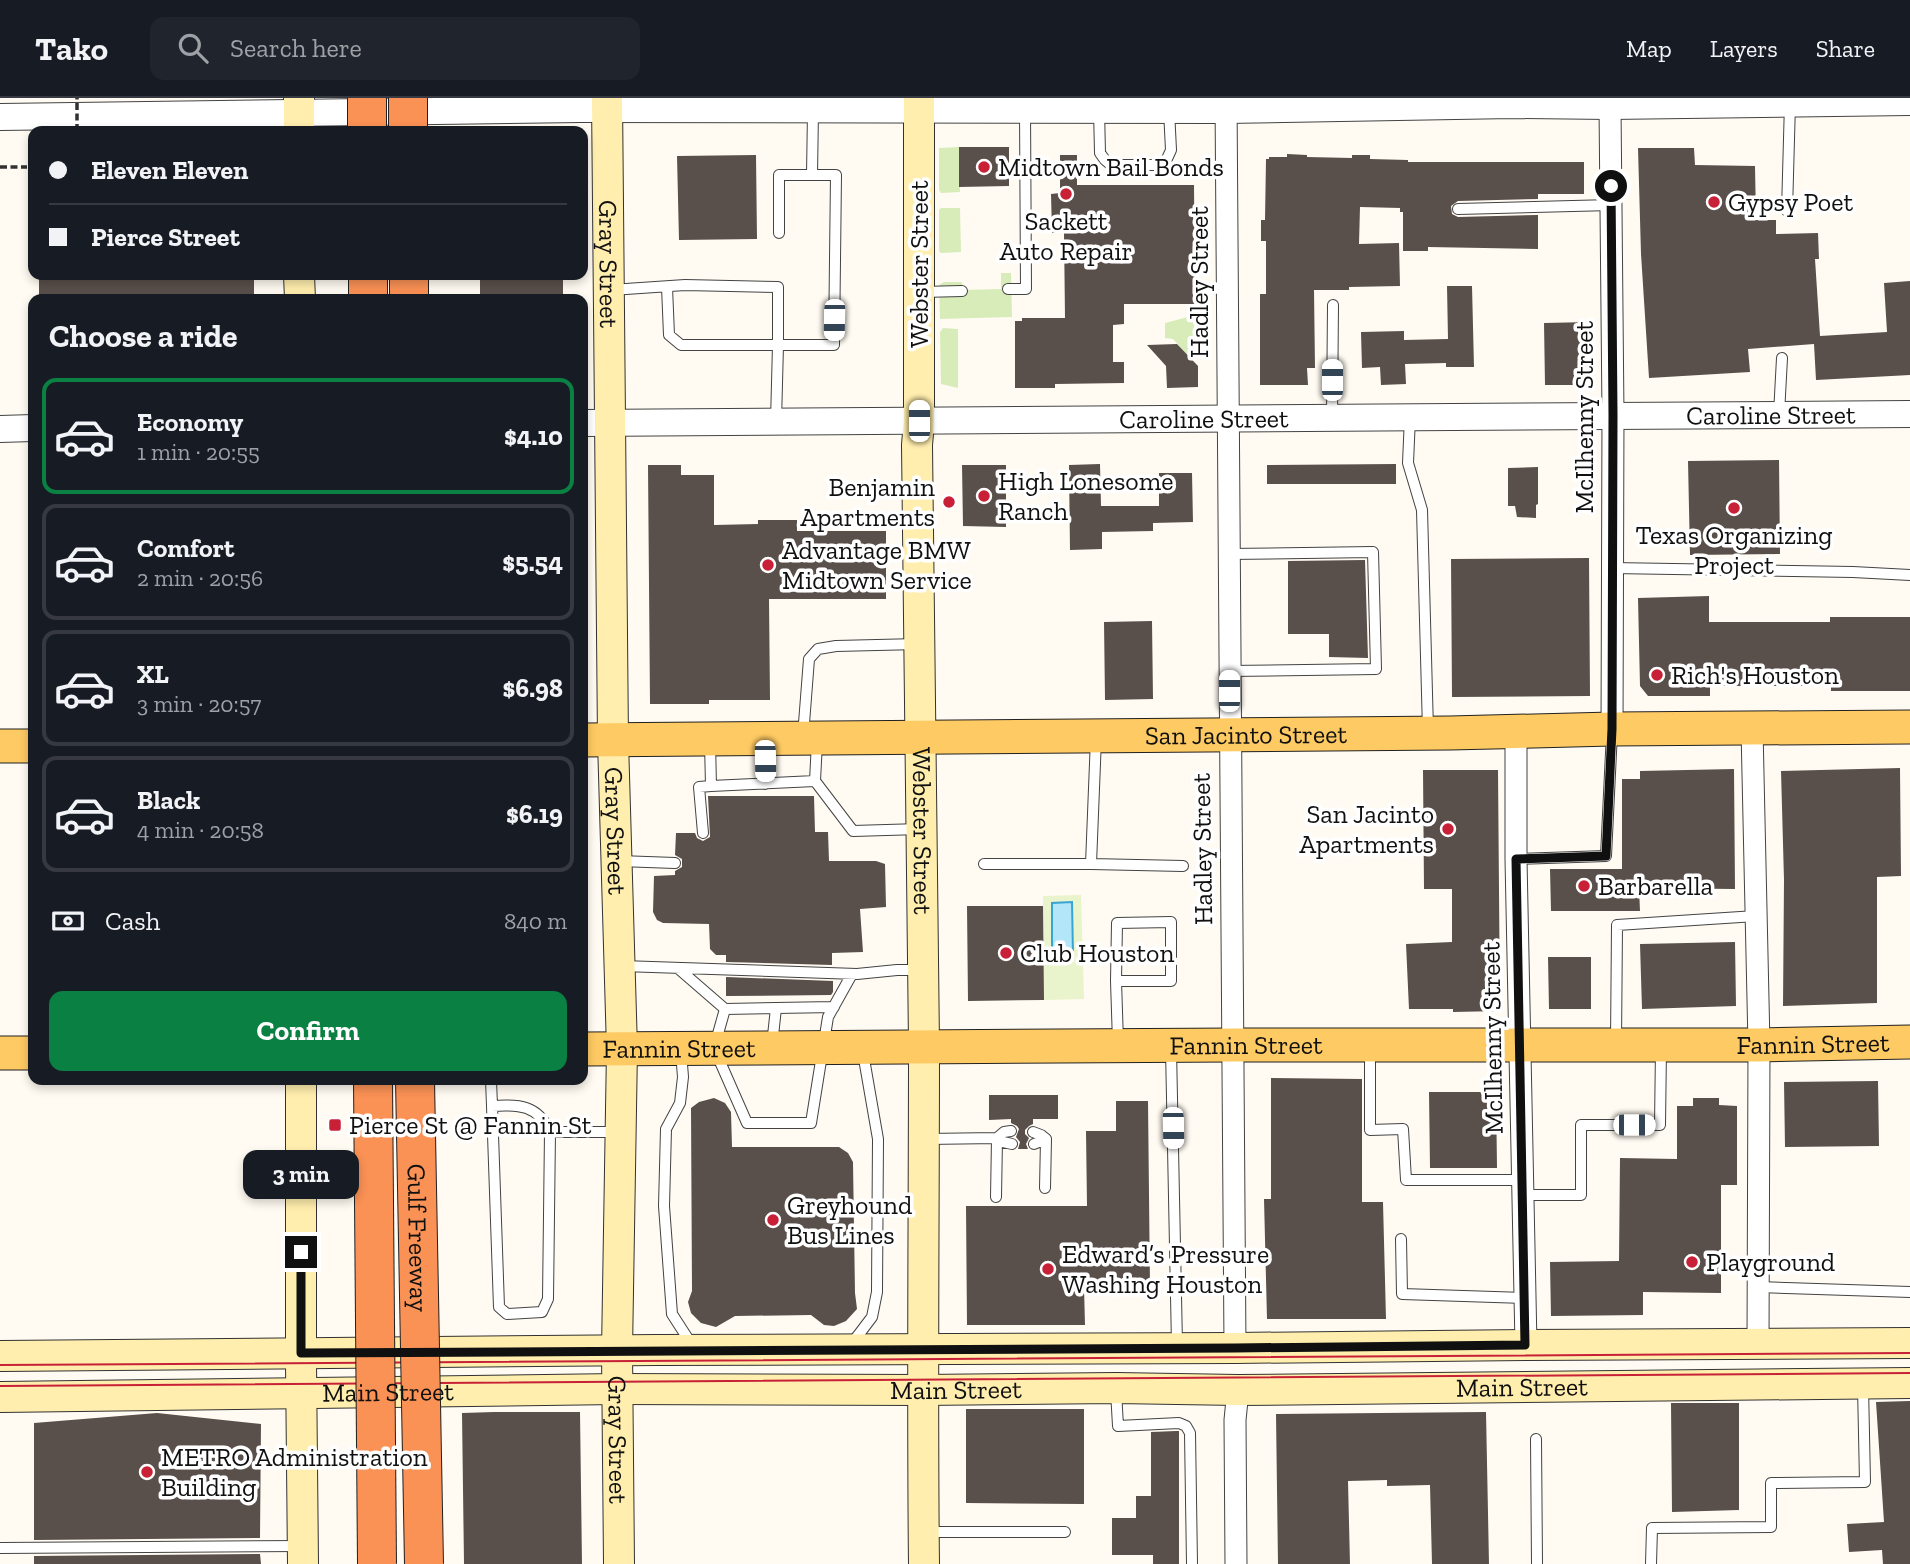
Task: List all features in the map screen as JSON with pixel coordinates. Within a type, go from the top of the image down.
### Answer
[{"type":"highway","points":[[367,98],[367,126]]},
{"type":"highway","points":[[408,98],[408,126]]},
{"type":"highway","name":"Gulf Freeway","points":[[373,1085],[377,1564]]},
{"type":"highway","name":"Gulf Freeway","points":[[415,1085],[424,1564]]},
{"type":"main road","name":"Gray Street","points":[[607,104],[609,290],[597,422],[598,741],[617,861],[620,966],[622,1049],[617,1351],[619,1564]]},
{"type":"main road","name":"Webster Street","points":[[919,104],[917,445],[924,1046],[924,1564]]},
{"type":"main road","name":"San Jacinto Street","points":[[598,741],[1910,727]]},
{"type":"main road","points":[[0,746],[28,746]]},
{"type":"main road","name":"Fannin Street","points":[[588,1049],[1370,1044],[1759,1045],[1910,1042]]},
{"type":"main road","points":[[0,1053],[28,1053]]},
{"type":"main road","points":[[301,1085],[303,1555]]},
{"type":"main road","name":"Main Street","points":[[0,1356],[1910,1343]]},
{"type":"main road","name":"Main Street","points":[[0,1397],[618,1389],[1238,1390],[1910,1383]]},
{"type":"street","points":[[0,117],[299,114],[607,104],[813,109],[919,104],[1026,110],[1169,110],[1226,104],[1512,101],[1611,106],[1748,101],[1910,102]]},
{"type":"street","name":"Hadley Street","points":[[1226,104],[1235,1348]]},
{"type":"street","name":"McIlhenny Street","points":[[1611,106],[1612,729]]},
{"type":"street","name":"Caroline Street","points":[[597,422],[1910,414]]},
{"type":"street","points":[[0,429],[28,428]]},
{"type":"street","points":[[1752,729],[1759,1045],[1758,1344]]},
{"type":"street","name":"McIlhenny Street","points":[[1516,731],[1525,1345]]},
{"type":"street","points":[[1236,1564],[1238,1390]]},
{"type":"lane","points":[[1787,211],[1790,103]]},
{"type":"lane","points":[[812,174],[813,109]]},
{"type":"lane","points":[[1008,289],[1026,289],[1026,110]]},
{"type":"lane","points":[[1099,110],[1100,153],[1104,160],[1111,165],[1159,165],[1167,161],[1171,150],[1169,110]]},
{"type":"lane","points":[[667,287],[669,335],[681,345],[834,345],[836,175],[779,175],[779,233]]},
{"type":"lane","points":[[1458,209],[1612,205]]},
{"type":"lane","points":[[609,290],[685,285],[778,287],[776,421]]},
{"type":"lane","points":[[919,292],[962,291]]},
{"type":"lane","points":[[1332,418],[1333,305]]},
{"type":"lane","points":[[1779,414],[1782,358]]},
{"type":"lane","points":[[1410,417],[1408,463],[1422,510],[1428,733]]},
{"type":"lane","points":[[1228,554],[1373,552],[1376,669],[1229,671]]},
{"type":"lane","points":[[1612,568],[1910,575]]},
{"type":"lane","points":[[921,644],[836,646],[818,649],[809,659],[810,738],[815,781],[853,831],[922,828]]},
{"type":"lane","points":[[1516,859],[1606,856],[1612,729]]},
{"type":"lane","points":[[1091,864],[1096,736]]},
{"type":"lane","points":[[764,739],[765,784]]},
{"type":"lane","points":[[710,740],[711,786]]},
{"type":"lane","points":[[703,833],[699,788],[815,781]]},
{"type":"lane","points":[[617,861],[675,863]]},
{"type":"lane","points":[[984,863],[1183,866]]},
{"type":"lane","points":[[1616,1045],[1617,925],[1756,916]]},
{"type":"lane","points":[[1116,981],[1171,981],[1171,922],[1117,923],[1116,981],[1118,1045]]},
{"type":"lane","points":[[620,966],[852,974],[923,970]]},
{"type":"lane","points":[[680,970],[725,1009],[834,1007]]},
{"type":"lane","points":[[725,1009],[714,1048],[747,1123],[811,1123],[828,1017],[852,974]]},
{"type":"lane","points":[[772,1048],[776,1008]]},
{"type":"lane","points":[[1370,1044],[1370,1130],[1403,1129],[1406,1180],[1522,1187],[1581,1195],[1581,1125],[1660,1125],[1661,1045]]},
{"type":"lane","points":[[1171,1045],[1177,1347]]},
{"type":"lane","points":[[847,1349],[872,1317],[877,1292],[878,1139],[862,1047]]},
{"type":"lane","points":[[681,1048],[683,1077],[680,1103],[666,1129],[664,1206],[672,1314],[695,1350]]},
{"type":"lane","points":[[491,1085],[499,1307],[507,1314],[542,1312],[548,1299],[550,1132],[544,1120],[527,1107],[512,1104],[492,1106]]},
{"type":"lane","points":[[996,1197],[997,1138],[1004,1132],[1011,1131]]},
{"type":"lane","points":[[550,1132],[621,1132]]},
{"type":"lane","points":[[1033,1132],[1046,1139]]},
{"type":"lane","points":[[923,1139],[997,1138],[1012,1143]]},
{"type":"lane","points":[[1034,1144],[1046,1139]]},
{"type":"lane","points":[[1045,1188],[1046,1139]]},
{"type":"lane","points":[[1401,1239],[1402,1294],[1525,1298]]},
{"type":"lane","points":[[1758,1287],[1910,1292]]},
{"type":"lane","points":[[1651,1564],[1652,1528],[1771,1527],[1771,1483],[1865,1482],[1863,1383]]},
{"type":"lane","points":[[1116,1388],[1118,1426],[1179,1423],[1186,1426],[1190,1433],[1192,1564]]},
{"type":"lane","points":[[1535,1439],[1537,1564]]},
{"type":"lane","points":[[923,1532],[1065,1532]]},
{"type":"lane","points":[[0,1548],[303,1555]]},
{"type":"path","points":[[76,126],[77,98]]},
{"type":"path","points":[[0,167],[27,167]]},
{"type":"green space","points":[[959,147],[960,192],[941,193],[939,148]]},
{"type":"green space","points":[[941,208],[960,208],[961,252],[939,251]]},
{"type":"green space","points":[[1001,273],[1011,273],[1012,317],[940,319],[939,285],[944,282],[962,282],[963,290],[1001,289]]},
{"type":"green space","points":[[1194,317],[1195,356],[1189,357],[1173,339],[1165,338],[1165,323]]},
{"type":"green space","points":[[943,328],[958,329],[958,388],[941,384],[940,332]]},
{"type":"green space","points":[[1081,895],[1084,999],[1044,1000],[1043,896]]},
{"type":"water","points":[[1072,902],[1073,955],[1052,956],[1052,903]]},
{"type":"building","name":"Midtown Bail Bonds","points":[[959,147],[1009,147],[1009,186],[959,187]]},
{"type":"building","points":[[1638,148],[1694,148],[1695,165],[1755,166],[1756,220],[1776,220],[1776,234],[1818,233],[1819,259],[1815,259],[1820,336],[1887,332],[1884,283],[1910,281],[1910,375],[1816,380],[1814,344],[1748,349],[1750,372],[1649,378]]},
{"type":"building","points":[[1287,154],[1352,158],[1352,155],[1370,155],[1370,159],[1408,162],[1584,162],[1584,194],[1538,194],[1538,199],[1458,201],[1451,206],[1452,214],[1458,217],[1538,215],[1538,249],[1428,247],[1428,251],[1403,251],[1403,212],[1400,212],[1400,208],[1360,207],[1359,244],[1399,243],[1400,286],[1314,290],[1315,368],[1307,368],[1308,385],[1260,385],[1260,294],[1266,294],[1266,241],[1261,241],[1261,220],[1265,220],[1266,159],[1287,157]]},
{"type":"building","points":[[756,155],[757,239],[679,240],[677,156]]},
{"type":"building","points":[[1060,155],[1077,155],[1077,185],[1194,185],[1195,304],[1124,304],[1124,324],[1113,325],[1113,362],[1124,362],[1124,383],[1055,384],[1055,388],[1015,388],[1015,321],[1022,321],[1022,318],[1065,318],[1064,233],[1052,233],[1051,194],[1060,193]]},
{"type":"building","points":[[39,280],[254,280],[254,294],[39,294]]},
{"type":"building","points":[[480,280],[563,280],[563,294],[480,294]]},
{"type":"building","points":[[1447,286],[1472,286],[1474,367],[1446,367],[1446,363],[1405,364],[1406,384],[1381,385],[1380,367],[1362,368],[1361,332],[1404,331],[1404,340],[1448,339]]},
{"type":"building","points":[[1590,322],[1591,385],[1545,385],[1544,323]]},
{"type":"building","points":[[1177,344],[1198,366],[1198,387],[1167,388],[1166,366],[1147,345]]},
{"type":"building","name":"Texas Organizing Project","points":[[1779,460],[1780,554],[1690,555],[1688,461]]},
{"type":"building","points":[[1100,464],[1101,506],[1159,506],[1159,473],[1192,473],[1193,522],[1153,523],[1153,531],[1102,532],[1102,549],[1070,550],[1069,465]]},
{"type":"building","points":[[1396,464],[1396,484],[1267,484],[1267,465]]},
{"type":"building","name":"Advantage BMW Midtown Service","points":[[648,465],[681,465],[681,475],[714,475],[714,525],[758,524],[758,520],[797,520],[797,531],[886,531],[886,599],[769,599],[770,700],[650,704]]},
{"type":"building","name":"High Lonesome Ranch","points":[[962,465],[1006,465],[1006,527],[963,526]]},
{"type":"building","points":[[1538,467],[1536,518],[1517,517],[1515,506],[1508,506],[1508,468]]},
{"type":"building","points":[[1589,558],[1590,696],[1452,697],[1451,559]]},
{"type":"building","points":[[1365,560],[1368,658],[1329,657],[1329,634],[1288,634],[1288,561]]},
{"type":"building","points":[[1709,596],[1709,622],[1830,622],[1830,617],[1910,617],[1910,691],[1831,691],[1831,686],[1710,686],[1710,696],[1648,696],[1640,686],[1638,598]]},
{"type":"building","points":[[1152,621],[1153,699],[1105,700],[1104,622]]},
{"type":"building","points":[[1900,768],[1901,876],[1877,877],[1877,1003],[1783,1006],[1781,771]]},
{"type":"building","points":[[1734,769],[1735,889],[1639,888],[1640,911],[1551,911],[1550,869],[1622,869],[1622,779],[1640,779],[1640,771]]},
{"type":"building","points":[[1423,770],[1498,770],[1500,1011],[1409,1009],[1406,944],[1452,942],[1452,889],[1424,889]]},
{"type":"building","points":[[708,796],[814,796],[815,832],[828,832],[829,861],[876,861],[885,864],[886,907],[860,909],[863,952],[832,953],[832,965],[726,962],[726,955],[716,955],[710,949],[709,924],[663,923],[657,920],[653,912],[654,876],[675,875],[675,871],[682,867],[682,859],[675,855],[676,833],[695,833],[697,838],[703,841],[710,837]]},
{"type":"building","name":"Club Houston","points":[[967,906],[1043,906],[1044,1000],[968,1001]]},
{"type":"building","points":[[1735,942],[1736,1006],[1642,1009],[1640,944]]},
{"type":"building","points":[[1548,957],[1591,957],[1591,1009],[1549,1009]]},
{"type":"building","points":[[726,977],[833,981],[833,992],[831,995],[726,996]]},
{"type":"building","points":[[1271,1078],[1362,1079],[1362,1202],[1383,1202],[1386,1319],[1267,1319],[1264,1199],[1271,1199]]},
{"type":"building","points":[[1878,1081],[1879,1146],[1785,1147],[1784,1082]]},
{"type":"building","points":[[1429,1092],[1496,1092],[1497,1168],[1430,1168]]},
{"type":"building","points":[[989,1095],[1058,1095],[1058,1119],[1033,1119],[1033,1124],[1025,1130],[1029,1138],[1026,1144],[1028,1149],[1018,1149],[1020,1142],[1016,1137],[1019,1129],[1011,1123],[1011,1119],[989,1120]]},
{"type":"building","name":"Greyhound Bus Lines","points":[[714,1098],[725,1103],[731,1112],[732,1147],[839,1147],[848,1153],[853,1162],[857,1309],[846,1321],[834,1326],[824,1325],[811,1315],[735,1316],[716,1327],[701,1323],[691,1313],[688,1302],[692,1291],[691,1108],[699,1102]]},
{"type":"building","points":[[1693,1098],[1719,1098],[1719,1105],[1737,1106],[1737,1185],[1721,1185],[1721,1293],[1643,1292],[1643,1315],[1551,1316],[1550,1262],[1619,1261],[1620,1158],[1677,1159],[1677,1106],[1693,1106]]},
{"type":"building","points":[[1116,1101],[1148,1101],[1150,1287],[1084,1287],[1085,1325],[967,1325],[966,1206],[1087,1206],[1086,1131],[1116,1131]]},
{"type":"building","points":[[1910,1401],[1910,1564],[1883,1564],[1882,1550],[1849,1552],[1847,1524],[1884,1522],[1876,1402]]},
{"type":"building","points":[[1671,1403],[1739,1403],[1739,1510],[1672,1512]]},
{"type":"building","points":[[966,1409],[1084,1409],[1084,1504],[966,1503]]},
{"type":"building","points":[[580,1412],[582,1564],[464,1564],[462,1413]]},
{"type":"building","points":[[1486,1412],[1489,1564],[1432,1564],[1430,1485],[1387,1486],[1387,1480],[1348,1481],[1350,1564],[1278,1564],[1276,1414]]},
{"type":"building","name":"METRO Administration Building","points":[[157,1413],[261,1424],[260,1538],[34,1540],[34,1423]]},
{"type":"building","points":[[1179,1431],[1179,1564],[1153,1564],[1153,1555],[1112,1555],[1112,1518],[1136,1518],[1136,1496],[1151,1496],[1151,1432]]},
{"type":"building","points":[[260,1554],[261,1564],[34,1564],[34,1556]]},
{"type":"tram line","points":[[0,1365],[1910,1353]]},
{"type":"tram line","points":[[0,1386],[1910,1373]]},
{"type":"place","name":"Midtown Bail Bonds","points":[[984,167]]},
{"type":"place","name":"Sackett Auto Repair","points":[[1066,194]]},
{"type":"place","name":"Gypsy Poet","points":[[1714,202]]},
{"type":"place","name":"High Lonesome Ranch","points":[[984,496]]},
{"type":"place","name":"Benjamin Apartments","points":[[949,502]]},
{"type":"place","name":"Texas Organizing Project","points":[[1734,508]]},
{"type":"place","name":"Advantage BMW Midtown Service","points":[[768,565]]},
{"type":"place","name":"Rich's Houston","points":[[1657,675]]},
{"type":"place","name":"San Jacinto Apartments","points":[[1448,829]]},
{"type":"place","name":"Barbarella","points":[[1584,886]]},
{"type":"place","name":"Club Houston","points":[[1006,953]]},
{"type":"place","name":"Pierce St @ Fannin St","points":[[335,1125]]},
{"type":"place","name":"Greyhound Bus Lines","points":[[773,1220]]},
{"type":"place","name":"Playground","points":[[1692,1262]]},
{"type":"place","name":"Edward’s Pressure Washing Houston","points":[[1048,1269]]},
{"type":"place","name":"METRO Administration Building","points":[[147,1472]]},
{"type":"route","points":[[301,1252],[301,1353],[1525,1345],[1516,859],[1606,856],[1612,729],[1611,186]]}]
